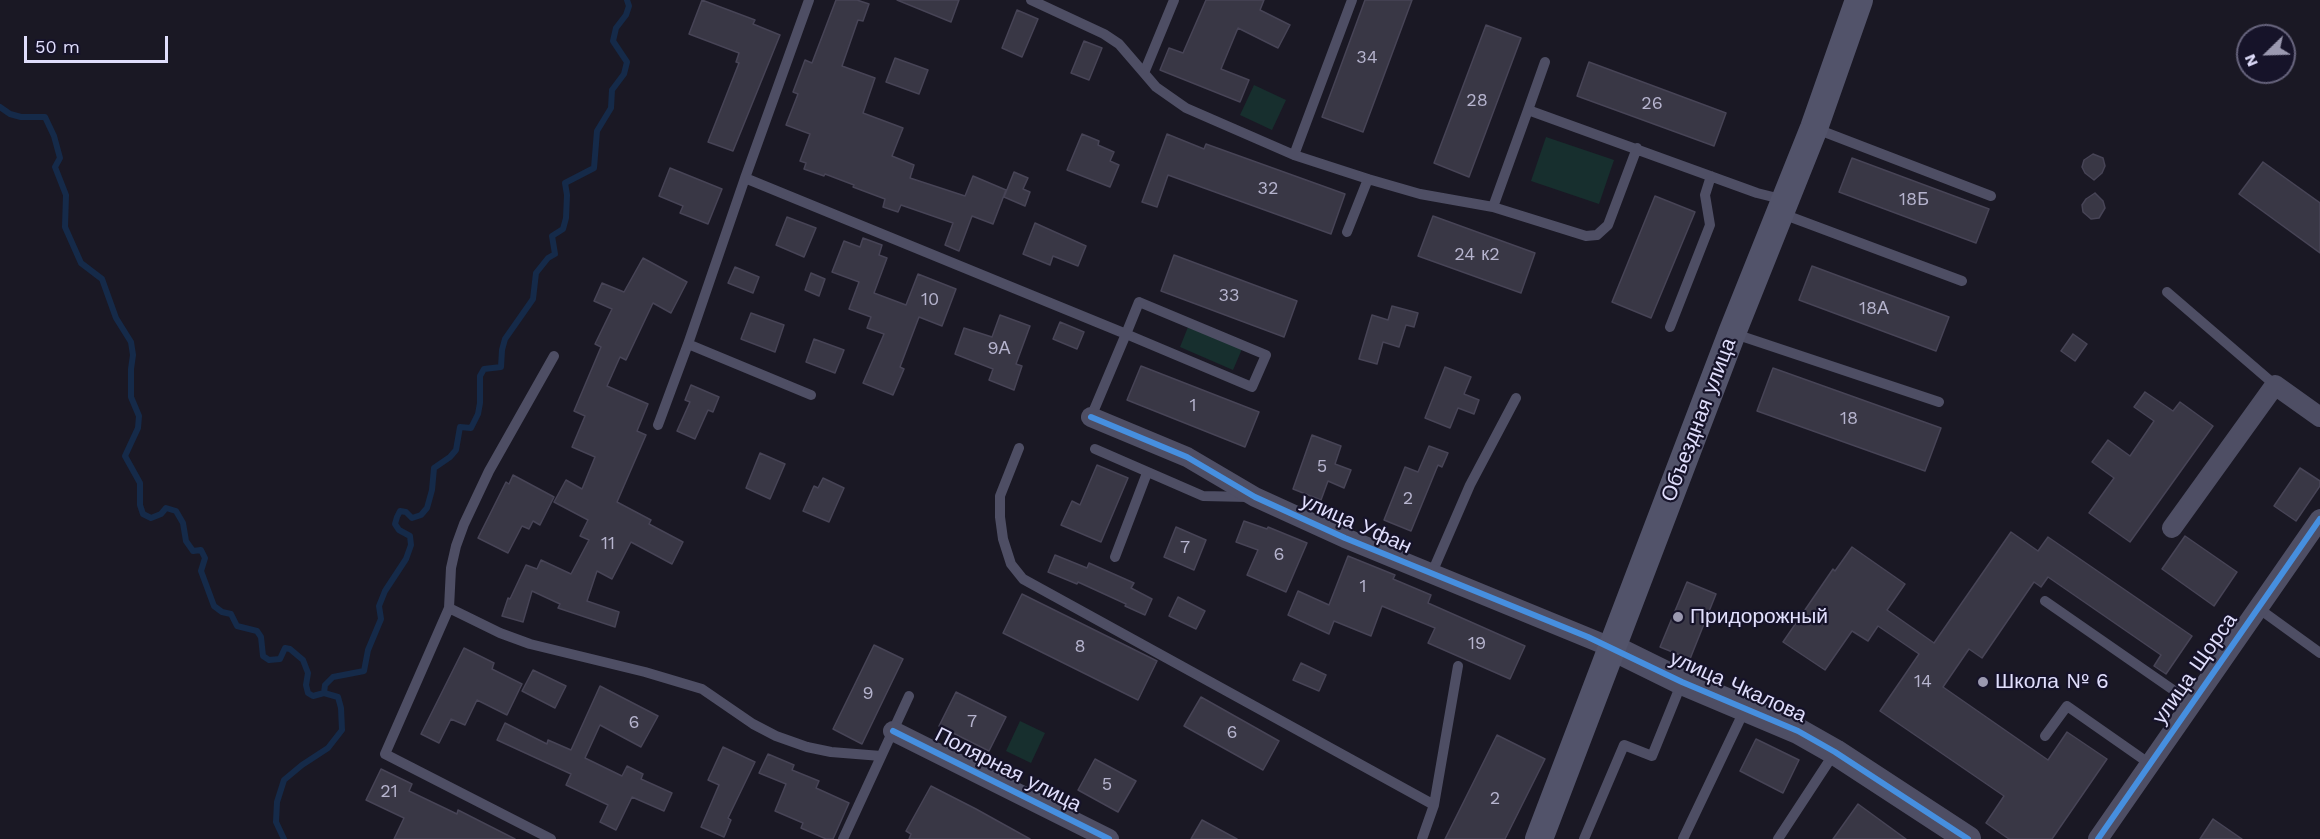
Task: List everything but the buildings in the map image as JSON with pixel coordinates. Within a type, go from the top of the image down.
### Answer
[{"type":"main road","name":"Объездная улица","points":[[1539,839],[1732,333],[1814,128],[1859,0]]},
{"type":"street","points":[[2172,528],[2275,385],[2320,417]]},
{"type":"street","name":"улица Уфан","points":[[1091,417],[1187,457],[1255,497],[1431,575],[1613,648]]},
{"type":"street","name":"улица Щорса","points":[[2098,839],[2320,519]]},
{"type":"street","name":"улица Чкалова","points":[[1613,648],[1682,682],[1798,731],[1835,752],[1968,839]]},
{"type":"street","name":"Полярная улица","points":[[893,731],[1109,839]]},
{"type":"lane","points":[[658,425],[809,0]]},
{"type":"lane","points":[[1031,0],[1111,39],[1131,57],[1156,87],[1186,108],[1294,155],[1420,194],[1493,207],[1586,236],[1597,235],[1608,225],[1637,148]]},
{"type":"lane","points":[[1144,73],[1174,0]]},
{"type":"lane","points":[[1294,155],[1352,0]]},
{"type":"lane","points":[[1493,207],[1545,62]]},
{"type":"lane","points":[[1528,110],[1711,176],[1962,281]]},
{"type":"lane","points":[[1814,128],[1991,196]]},
{"type":"lane","points":[[1670,327],[1710,225],[1705,195],[1711,176]]},
{"type":"lane","points":[[745,178],[1126,334],[1252,387],[1266,355],[1139,302],[1126,334],[1091,417]]},
{"type":"lane","points":[[1347,232],[1368,179]]},
{"type":"lane","points":[[2167,292],[2275,385]]},
{"type":"lane","points":[[1732,333],[1939,402]]},
{"type":"lane","points":[[688,344],[811,395]]},
{"type":"lane","points":[[551,839],[385,754],[449,608],[452,568],[456,546],[464,524],[489,471],[554,356]]},
{"type":"lane","points":[[1431,575],[1470,485],[1516,398]]},
{"type":"lane","points":[[1019,448],[1000,496],[1000,516],[1003,539],[1011,564],[1023,579],[1434,805]]},
{"type":"lane","points":[[1095,449],[1203,496],[1255,497]]},
{"type":"lane","points":[[1115,557],[1147,473]]},
{"type":"lane","points":[[2045,601],[2192,703]]},
{"type":"lane","points":[[449,608],[500,633],[530,644],[645,672],[702,689],[753,724],[776,736],[807,747],[831,752],[881,756]]},
{"type":"lane","points":[[2258,608],[2320,653]]},
{"type":"lane","points":[[1422,839],[1434,805],[1458,666]]},
{"type":"lane","points":[[1584,839],[1624,745],[1652,756],[1682,682]]},
{"type":"lane","points":[[843,839],[909,696]]},
{"type":"lane","points":[[2045,736],[2067,706],[2150,764]]},
{"type":"lane","points":[[1683,839],[1745,708]]},
{"type":"lane","points":[[1778,839],[1835,752]]},
{"type":"green space","points":[[1254,85],[1286,100],[1272,130],[1240,115]]},
{"type":"green space","points":[[1546,137],[1614,160],[1599,204],[1531,181]]},
{"type":"green space","points":[[1188,327],[1242,349],[1233,370],[1180,347]]},
{"type":"green space","points":[[1020,721],[1045,733],[1031,763],[1006,751]]},
{"type":"waterway","points":[[324,693],[325,685],[333,677],[364,671],[368,650],[381,619],[379,606],[385,591],[406,559],[411,545],[410,536],[399,530],[395,524],[397,517],[400,511],[406,512],[412,518],[421,515],[427,508],[432,490],[434,468],[456,450],[460,427],[471,428],[478,414],[480,376],[484,369],[501,367],[505,339],[533,299],[536,273],[548,258],[555,254],[552,236],[563,229],[566,218],[565,183],[594,168],[597,131],[611,108],[612,90],[624,74],[627,62],[613,41],[616,28],[626,15],[629,6],[627,0]]},
{"type":"waterway","points":[[0,107],[10,114],[21,117],[45,117],[54,136],[60,158],[55,167],[66,195],[65,227],[81,263],[102,279],[116,318],[131,342],[133,355],[131,397],[139,416],[138,428],[125,456],[140,483],[140,505],[143,514],[151,518],[161,514],[166,508],[176,511],[183,523],[186,541],[193,551],[201,550],[205,558],[201,571],[214,606],[222,612],[231,614],[237,626],[257,631],[261,637],[263,656],[269,660],[280,659],[285,648],[290,649],[303,660],[308,673],[306,685],[308,693],[313,696],[324,693],[338,697],[342,730],[328,748],[284,780],[277,802],[276,822],[284,839]]},
{"type":"cycle path","points":[[1091,417],[1187,457],[1255,497],[1345,538],[1588,637],[1682,682],[1798,731],[1835,752],[1968,839]]},
{"type":"cycle path","points":[[2098,839],[2320,519]]},
{"type":"cycle path","points":[[893,731],[1109,839]]},
{"type":"place","name":"Придорожный","points":[[1678,617]]},
{"type":"place","name":"Школа № 6","points":[[1983,682]]}]
